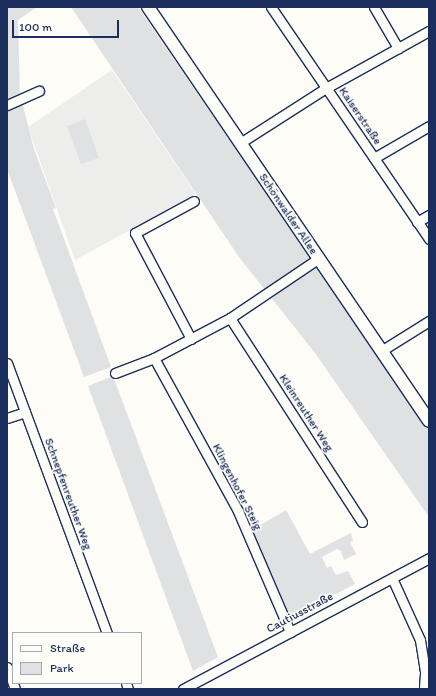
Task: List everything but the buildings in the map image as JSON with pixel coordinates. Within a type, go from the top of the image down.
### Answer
[{"type":"main road","name":"Schönwalder Allee","points":[[148,7],[429,421]]},
{"type":"street","name":"Kaiserstraße","points":[[271,7],[429,239]]},
{"type":"street","points":[[374,7],[398,48]]},
{"type":"street","points":[[240,143],[326,88],[429,31]]},
{"type":"street","points":[[7,105],[39,91]]},
{"type":"street","points":[[374,158],[429,126]]},
{"type":"street","points":[[191,338],[135,233],[194,200]]},
{"type":"street","points":[[417,222],[429,215]]},
{"type":"street","points":[[115,373],[154,358],[230,318],[319,258]]},
{"type":"street","name":"Kleinreuther Weg","points":[[230,318],[362,522]]},
{"type":"street","points":[[381,351],[429,321]]},
{"type":"street","name":"Klingenhofer Steig","points":[[154,358],[238,511],[290,632]]},
{"type":"street","name":"Schnepfenreuther Weg","points":[[7,363],[107,632]]},
{"type":"street","points":[[7,418],[25,412]]},
{"type":"street","name":"Cautiusstraße","points":[[183,689],[429,558]]},
{"type":"street","points":[[392,578],[420,640],[425,673],[424,689]]},
{"type":"street","points":[[7,667],[12,681]]},
{"type":"shaded area","points":[[112,70],[196,194],[75,260],[28,127]]},
{"type":"green space","points":[[7,7],[37,7],[18,20],[20,96],[7,102]]},
{"type":"green space","points":[[71,7],[138,7],[429,431],[429,517],[315,353],[239,257]]},
{"type":"green space","points":[[22,102],[34,149],[56,208],[53,209],[111,367],[84,377],[7,169],[7,108]]},
{"type":"green space","points":[[85,119],[99,158],[81,164],[67,126]]},
{"type":"green space","points":[[113,376],[218,657],[193,671],[88,386]]},
{"type":"green space","points":[[286,510],[310,554],[351,533],[353,541],[350,542],[356,554],[344,560],[341,551],[337,549],[322,557],[327,568],[331,566],[336,575],[348,571],[355,584],[289,619],[250,531]]}]
